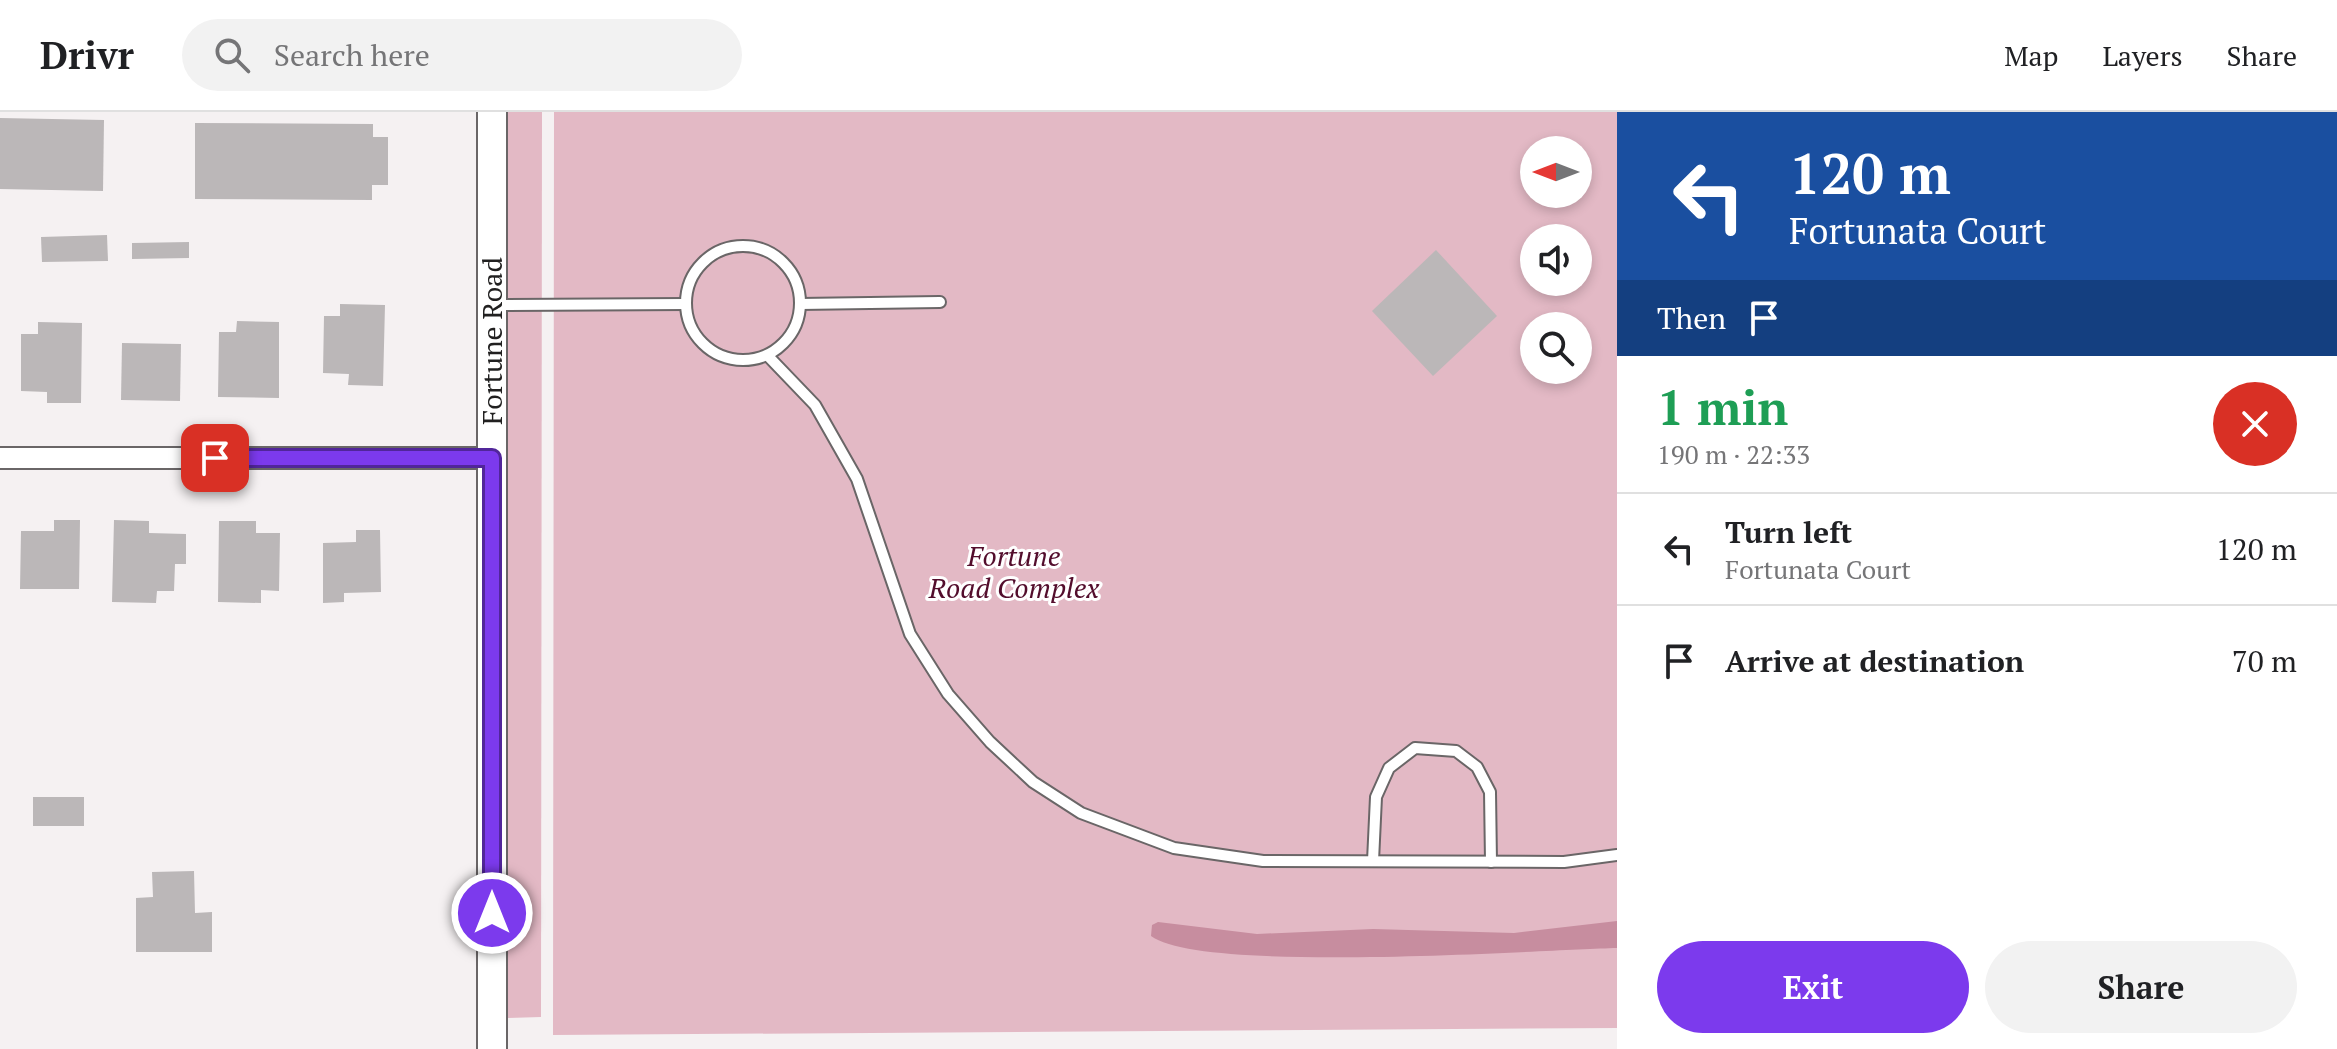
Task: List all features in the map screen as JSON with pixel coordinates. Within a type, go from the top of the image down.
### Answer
[{"type":"street","name":"Fortune Road","points":[[489,113],[492,1049]]},
{"type":"street","points":[[0,458],[492,458]]},
{"type":"lane","points":[[738,245],[762,248],[779,258],[793,274],[800,304],[796,327],[784,344],[768,356],[749,361],[722,357],[704,347],[692,331],[686,304],[691,278],[702,262],[719,250],[738,245]]},
{"type":"lane","points":[[800,304],[940,302]]},
{"type":"lane","points":[[492,305],[686,304]]},
{"type":"lane","points":[[768,356],[815,405],[857,479],[910,634],[948,694],[990,742],[1033,782],[1081,813],[1174,848],[1263,861],[1564,862],[1617,855]]},
{"type":"lane","points":[[1373,861],[1376,797],[1389,768],[1415,748],[1456,751],[1477,767],[1490,792],[1491,862]]},
{"type":"green space","points":[[508,112],[542,112],[541,1017],[507,1018]]},
{"type":"green space","name":"Fortune Road Complex","points":[[554,112],[1617,112],[1617,1028],[553,1035]]},
{"type":"shaded area","points":[[1617,921],[1617,948],[1447,955],[1300,957],[1234,954],[1182,948],[1151,936],[1152,925],[1158,922],[1257,934],[1373,929],[1514,933]]},
{"type":"building","points":[[0,118],[104,120],[103,191],[0,189]]},
{"type":"building","points":[[195,123],[373,124],[373,137],[388,137],[388,185],[372,185],[372,200],[195,199]]},
{"type":"building","points":[[107,235],[108,261],[42,262],[41,237]]},
{"type":"building","points":[[189,242],[189,258],[132,259],[132,243]]},
{"type":"building","points":[[1436,250],[1497,316],[1433,376],[1372,311]]},
{"type":"building","points":[[340,304],[385,305],[383,386],[348,385],[349,374],[323,373],[324,316],[340,316]]},
{"type":"building","points":[[237,321],[279,322],[279,398],[218,397],[219,332],[236,332]]},
{"type":"building","points":[[38,322],[82,323],[81,403],[47,403],[47,392],[21,391],[21,334],[38,334]]},
{"type":"building","points":[[122,343],[181,344],[180,401],[121,400]]},
{"type":"building","points":[[54,520],[80,520],[79,589],[20,589],[21,531],[54,531]]},
{"type":"building","points":[[114,520],[149,521],[149,533],[186,534],[186,564],[175,564],[174,591],[157,591],[156,603],[112,602]]},
{"type":"building","points":[[219,521],[256,521],[256,533],[280,533],[279,591],[261,590],[261,603],[218,602]]},
{"type":"building","points":[[356,530],[380,530],[381,592],[344,593],[344,602],[323,603],[323,543],[356,542]]},
{"type":"building","points":[[33,797],[84,797],[84,826],[33,826]]},
{"type":"building","points":[[194,871],[195,913],[212,912],[212,952],[136,952],[136,898],[153,897],[152,872]]},
{"type":"route","points":[[215,458],[492,458],[492,913]]}]
